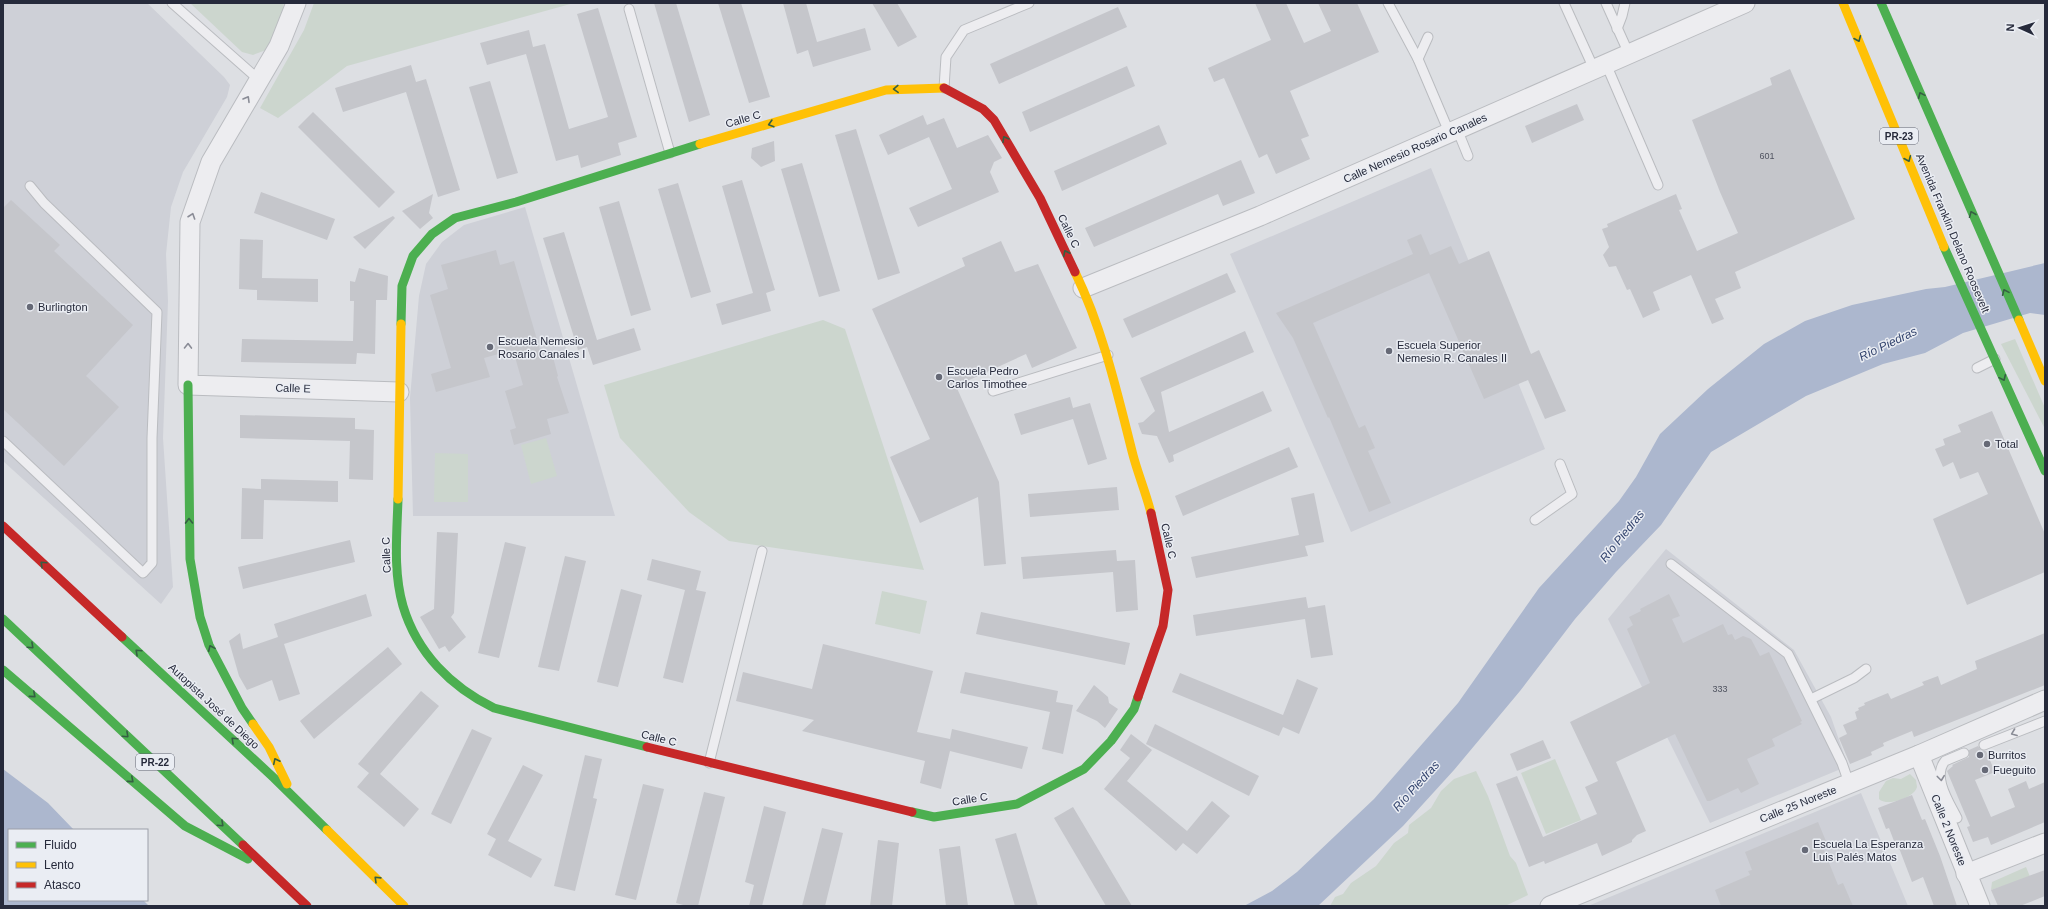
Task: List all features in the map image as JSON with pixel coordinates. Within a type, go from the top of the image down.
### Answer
[{"type":"main road","name":"Avenida Franklin Delano Roosevelt","points":[[1843,3],[1953,269],[1988,342],[2045,471]]},
{"type":"main road","name":"PR-23","points":[[1881,3],[2045,381]]},
{"type":"main road","name":"Calle C","points":[[944,88],[983,108],[994,120],[1040,198],[1083,288],[1108,355],[1136,465],[1146,492],[1168,590],[1163,626],[1155,653],[1134,709],[1111,742],[1084,769],[1017,804],[934,817],[507,713],[467,695],[434,664],[415,633],[404,606],[399,580],[397,554],[402,286],[413,256],[432,234],[455,218],[516,202],[670,153],[886,90],[944,88]]},
{"type":"main road","points":[[188,385],[190,559],[200,617],[209,645],[225,677],[242,708],[269,747],[292,796]]},
{"type":"main road","name":"Autopista José de Diego","points":[[3,526],[292,796],[404,906]]},
{"type":"main road","name":"PR-22","points":[[3,619],[307,906]]},
{"type":"main road","points":[[3,670],[185,826],[273,873]]},
{"type":"street","name":"Calle Nemesio Rosario Canales","points":[[1083,288],[1260,216],[1745,3]]},
{"type":"street","points":[[188,385],[190,222],[211,162],[258,79],[279,46],[293,7]]},
{"type":"street","name":"Calle E","points":[[188,385],[399,392]]},
{"type":"street","name":"Calle 25 Noreste","points":[[1550,906],[1919,754],[2045,700]]},
{"type":"street","name":"Calle 2 Noreste","points":[[1919,754],[1980,906]]},
{"type":"street","points":[[1966,874],[2045,843]]},
{"type":"lane","points":[[172,3],[258,79]]},
{"type":"lane","points":[[944,88],[946,57],[964,30],[1029,3]]},
{"type":"lane","points":[[1388,3],[1418,59],[1453,131],[1468,156]]},
{"type":"lane","points":[[1564,3],[1600,67],[1658,185]]},
{"type":"lane","points":[[1606,3],[1629,54]]},
{"type":"lane","points":[[1617,28],[1625,3]]},
{"type":"lane","points":[[629,9],[670,153]]},
{"type":"lane","points":[[1418,59],[1428,37]]},
{"type":"lane","points":[[3,442],[143,573],[152,563],[152,438],[157,312],[44,203],[30,186]]},
{"type":"lane","points":[[994,391],[1108,355]]},
{"type":"lane","points":[[1977,368],[1995,359]]},
{"type":"lane","points":[[1535,520],[1572,494],[1560,464]]},
{"type":"lane","points":[[709,763],[762,551]]},
{"type":"lane","points":[[1671,564],[1788,654],[1811,699],[1849,783]]},
{"type":"lane","points":[[1811,699],[1854,678],[1866,669]]},
{"type":"lane","points":[[1984,745],[2045,721]]},
{"type":"lane","points":[[1957,818],[1941,783],[1940,773],[1945,761],[1964,753]]},
{"type":"shaded area","points":[[3,3],[147,3],[224,77],[230,85],[227,97],[183,172],[171,207],[166,254],[168,301],[163,438],[173,587],[161,604],[3,461]]},
{"type":"shaded area","points":[[190,3],[284,3],[281,18],[266,50],[253,55],[242,52]]},
{"type":"shaded area","points":[[314,3],[574,3],[347,66],[278,118],[260,108],[304,30]]},
{"type":"shaded area","name":"Escuela Superior Nemesio R. Canales II","points":[[1431,168],[1545,449],[1351,532],[1230,254]]},
{"type":"shaded area","name":"Escuela Nemesio Rosario Canales I","points":[[525,207],[615,516],[413,516],[410,398],[419,296],[426,264],[442,242],[464,225]]},
{"type":"shaded area","points":[[823,320],[845,329],[924,570],[729,541],[689,512],[620,438],[604,385]]},
{"type":"shaded area","points":[[2015,339],[2045,408],[2045,429],[2001,344]]},
{"type":"shaded area","points":[[546,438],[557,476],[531,484],[521,445]]},
{"type":"shaded area","points":[[435,453],[468,454],[468,502],[434,502]]},
{"type":"shaded area","points":[[1666,549],[1794,650],[1831,717],[1848,766],[1710,823],[1608,619]]},
{"type":"shaded area","points":[[882,591],[927,601],[920,634],[875,624]]},
{"type":"shaded area","points":[[1555,759],[1581,820],[1546,834],[1521,773]]},
{"type":"shaded area","points":[[1476,771],[1488,796],[1510,856],[1516,863],[1528,895],[1505,906],[1330,906],[1335,897],[1343,894],[1351,883],[1376,866],[1394,843],[1408,833],[1409,825],[1431,808],[1441,791],[1454,779]]},
{"type":"shaded area","points":[[1910,774],[1916,780],[1917,787],[1911,795],[1894,802],[1879,799],[1879,792],[1886,781],[1893,778],[1901,779]]},
{"type":"shaded area","name":"Escuela La Esperanza Luis Palés Matos","points":[[1861,793],[1908,906],[1588,906]]},
{"type":"shaded area","points":[[2026,867],[2033,884],[2003,886],[1991,890],[1992,882]]},
{"type":"water","name":"Río Piedras","points":[[2045,263],[2045,315],[2030,313],[1963,333],[1925,353],[1883,364],[1806,396],[1711,452],[1661,525],[1616,572],[1575,619],[1520,691],[1454,770],[1403,826],[1318,906],[1244,906],[1272,891],[1297,872],[1374,799],[1458,703],[1539,588],[1619,501],[1636,477],[1660,434],[1708,389],[1764,344],[1805,321],[1852,305],[1926,289],[1945,287]]},
{"type":"water","points":[[3,769],[48,803],[73,829],[8,829],[8,901],[144,901],[149,906],[3,906]]},
{"type":"building","points":[[654,3],[676,3],[710,115],[689,122]]},
{"type":"building","points":[[718,3],[741,3],[770,97],[749,103]]},
{"type":"building","points":[[783,3],[806,3],[817,42],[865,28],[871,50],[813,67],[808,50],[797,54]]},
{"type":"building","points":[[872,3],[897,3],[917,37],[898,47]]},
{"type":"building","points":[[1255,3],[1286,3],[1304,43],[1331,31],[1318,3],[1357,3],[1379,52],[1290,91],[1309,136],[1301,139],[1310,159],[1276,174],[1267,154],[1259,158],[1224,78],[1214,82],[1208,68],[1271,40]]},
{"type":"building","points":[[1118,7],[1127,27],[999,84],[990,64]]},
{"type":"building","points":[[598,8],[637,137],[618,143],[621,155],[581,168],[578,155],[556,161],[526,54],[487,65],[480,43],[529,30],[533,47],[545,44],[569,129],[608,117],[577,14]]},
{"type":"building","points":[[411,65],[416,82],[426,79],[460,190],[438,197],[406,92],[343,112],[335,88]]},
{"type":"building","points":[[1127,66],[1135,86],[1030,132],[1022,112]]},
{"type":"building","points":[[1790,69],[1855,219],[1735,272],[1741,288],[1715,299],[1724,319],[1712,324],[1691,275],[1653,292],[1660,310],[1643,318],[1630,289],[1627,290],[1616,266],[1609,267],[1603,255],[1609,247],[1602,229],[1608,227],[1607,224],[1676,194],[1682,209],[1679,210],[1697,251],[1738,233],[1720,192],[1692,120],[1772,85],[1770,78]]},
{"type":"building","points":[[490,81],[518,173],[497,179],[469,87]]},
{"type":"building","points":[[1577,104],[1584,120],[1532,143],[1525,126]]},
{"type":"building","points":[[313,112],[395,192],[379,208],[298,127]]},
{"type":"building","points":[[923,115],[927,125],[944,118],[957,148],[988,135],[1002,158],[994,162],[990,172],[999,192],[918,227],[909,208],[952,189],[929,137],[888,155],[879,135]]},
{"type":"building","points":[[1159,125],[1167,144],[1062,191],[1054,171]]},
{"type":"building","points":[[856,129],[900,273],[878,280],[835,135]]},
{"type":"building","points":[[774,141],[775,161],[761,167],[751,158],[752,148]]},
{"type":"building","points":[[1241,160],[1255,193],[1223,206],[1218,194],[1094,247],[1085,228]]},
{"type":"building","points":[[802,163],[840,291],[819,297],[781,169]]},
{"type":"building","points":[[742,180],[775,290],[766,293],[771,311],[722,325],[716,304],[753,293],[722,186]]},
{"type":"building","points":[[678,183],[711,292],[691,298],[658,189]]},
{"type":"building","points":[[261,192],[335,219],[327,240],[254,213]]},
{"type":"building","points":[[433,194],[429,213],[433,218],[420,229],[402,211]]},
{"type":"building","points":[[11,200],[60,245],[54,251],[133,325],[86,376],[119,407],[64,466],[3,409],[3,208]]},
{"type":"building","points":[[619,201],[651,310],[631,316],[599,207]]},
{"type":"building","points":[[393,216],[395,218],[365,249],[353,237]]},
{"type":"building","points":[[564,232],[597,340],[634,328],[641,350],[593,365],[587,347],[578,350],[543,238]]},
{"type":"building","points":[[1421,234],[1430,255],[1451,246],[1459,264],[1489,251],[1531,354],[1539,350],[1566,411],[1545,419],[1528,380],[1484,399],[1429,273],[1313,323],[1359,428],[1365,425],[1375,448],[1368,451],[1391,503],[1369,512],[1329,417],[1328,418],[1293,338],[1276,313],[1413,254],[1407,240]]},
{"type":"building","points":[[240,239],[263,240],[262,278],[318,279],[318,302],[257,300],[257,290],[239,289]]},
{"type":"building","name":"Escuela Pedro Carlos Timothee","points":[[1001,241],[1015,272],[1038,264],[1077,348],[1032,368],[1026,354],[956,386],[999,482],[1006,564],[984,566],[978,497],[920,523],[890,457],[930,439],[872,309],[965,266],[962,258]]},
{"type":"building","points":[[496,250],[500,265],[514,261],[543,360],[553,357],[557,377],[569,413],[547,419],[551,434],[514,445],[510,430],[516,428],[505,391],[523,385],[513,350],[484,358],[490,377],[436,392],[431,374],[451,368],[430,295],[448,289],[441,265]]},
{"type":"building","points":[[359,268],[388,276],[387,300],[376,300],[375,354],[357,353],[356,364],[241,362],[242,339],[353,341],[354,301],[350,301],[350,281],[355,282]]},
{"type":"building","points":[[1227,273],[1236,292],[1132,338],[1123,319]]},
{"type":"building","points":[[1245,331],[1254,352],[1161,392],[1169,432],[1263,391],[1272,411],[1173,455],[1174,461],[1169,463],[1157,436],[1142,434],[1140,429],[1138,423],[1143,422],[1155,411],[1140,378]]},
{"type":"building","points":[[1070,397],[1073,408],[1090,403],[1107,459],[1088,465],[1073,419],[1021,435],[1014,414]]},
{"type":"building","points":[[1992,411],[2045,534],[2045,572],[1967,605],[1933,519],[1988,494],[1978,472],[1960,479],[1953,462],[1943,467],[1935,449],[1945,445],[1943,439],[1961,432],[1958,425]]},
{"type":"building","points":[[240,415],[355,418],[355,429],[374,430],[373,480],[349,479],[350,441],[240,438]]},
{"type":"building","points":[[1289,447],[1298,467],[1183,516],[1175,496]]},
{"type":"building","points":[[261,479],[338,481],[338,502],[264,500],[263,539],[241,539],[242,488],[261,489]]},
{"type":"building","points":[[1117,487],[1119,510],[1030,517],[1028,494]]},
{"type":"building","points":[[1314,493],[1324,542],[1305,546],[1308,556],[1196,578],[1191,557],[1299,535],[1291,498]]},
{"type":"building","points":[[437,532],[458,533],[454,613],[451,617],[466,637],[449,652],[445,646],[439,649],[420,617],[434,609]]},
{"type":"building","points":[[350,540],[355,562],[243,589],[238,567]]},
{"type":"building","points":[[505,542],[526,547],[499,658],[478,653]]},
{"type":"building","points":[[1116,550],[1117,561],[1135,560],[1138,610],[1116,612],[1113,572],[1023,579],[1021,557]]},
{"type":"building","points":[[565,556],[586,561],[559,671],[538,667]]},
{"type":"building","points":[[652,559],[701,571],[696,590],[706,592],[683,683],[663,678],[685,590],[647,580]]},
{"type":"building","points":[[621,589],[642,595],[618,687],[597,682]]},
{"type":"building","points":[[366,594],[372,616],[284,644],[300,694],[279,701],[272,680],[247,690],[239,676],[229,641],[240,633],[243,649],[278,637],[274,624]]},
{"type":"building","points":[[1669,594],[1680,616],[1672,619],[1683,643],[1723,624],[1728,635],[1732,634],[1735,640],[1743,636],[1751,639],[1760,656],[1769,652],[1802,721],[1800,722],[1802,724],[1772,739],[1775,746],[1747,759],[1759,784],[1741,793],[1738,788],[1710,801],[1707,801],[1675,734],[1616,762],[1646,831],[1637,835],[1632,842],[1602,856],[1597,843],[1545,864],[1544,861],[1529,867],[1496,784],[1517,776],[1543,837],[1597,814],[1585,787],[1598,781],[1570,722],[1650,683],[1627,629],[1633,625],[1629,617],[1641,611],[1640,609]]},
{"type":"building","points":[[1306,597],[1308,608],[1325,605],[1333,655],[1311,658],[1305,619],[1196,636],[1193,615]]},
{"type":"building","points":[[981,612],[1130,643],[1125,665],[976,634]]},
{"type":"building","points":[[2045,633],[2045,685],[1914,737],[1912,731],[1883,743],[1884,746],[1871,752],[1872,755],[1850,764],[1839,738],[1847,734],[1843,725],[1857,719],[1855,712],[1859,710],[1858,708],[1865,705],[1864,703],[1888,693],[1891,699],[1924,685],[1922,682],[1938,676],[1941,685],[1977,669],[1975,661]]},
{"type":"building","points":[[823,644],[933,671],[917,732],[950,739],[952,729],[1028,747],[1022,769],[950,751],[941,789],[920,783],[925,761],[802,731],[814,720],[736,701],[743,672],[812,689]]},
{"type":"building","points":[[388,647],[402,664],[314,739],[300,721]]},
{"type":"building","points":[[965,672],[1058,691],[1056,702],[1073,705],[1063,754],[1042,749],[1050,712],[960,693]]},
{"type":"building","points":[[1180,673],[1283,715],[1297,679],[1318,688],[1299,734],[1283,727],[1279,736],[1172,692]]},
{"type":"building","points":[[1094,685],[1108,697],[1109,703],[1118,709],[1105,728],[1097,721],[1076,711]]},
{"type":"building","points":[[421,691],[439,706],[380,774],[419,809],[404,827],[357,787],[369,773],[358,764]]},
{"type":"building","points":[[1155,724],[1259,776],[1249,796],[1146,744]]},
{"type":"building","points":[[472,729],[492,738],[451,824],[431,814]]},
{"type":"building","points":[[1131,734],[1152,750],[1127,781],[1187,831],[1212,801],[1230,816],[1197,854],[1183,843],[1176,851],[1104,789],[1130,758],[1120,750]]},
{"type":"building","points":[[1543,740],[1551,758],[1517,771],[1510,754]]},
{"type":"building","points":[[1978,746],[1981,750],[1986,751],[1995,772],[1975,780],[1991,817],[2015,807],[2008,789],[2026,781],[2029,789],[2045,782],[2045,822],[1991,845],[1988,837],[1973,842],[1967,827],[1970,826],[1947,771],[1953,766],[1952,765],[1969,757],[1969,750]]},
{"type":"building","points":[[585,755],[602,759],[593,798],[597,799],[575,891],[554,886]]},
{"type":"building","points":[[523,765],[543,775],[508,841],[542,859],[531,878],[488,855],[496,839],[487,834]]},
{"type":"building","points":[[643,784],[664,789],[636,900],[615,895]]},
{"type":"building","points":[[704,792],[725,797],[698,906],[687,906],[676,903]]},
{"type":"building","points":[[1912,795],[1922,820],[1925,819],[1940,856],[1957,906],[1934,906],[1923,877],[1912,882],[1899,848],[1897,849],[1889,828],[1886,829],[1878,808]]},
{"type":"building","points":[[764,806],[786,812],[762,906],[749,906],[754,885],[745,882]]},
{"type":"building","points":[[1073,807],[1132,906],[1106,906],[1054,818]]},
{"type":"building","points":[[1818,822],[1828,846],[1823,848],[1838,885],[1843,883],[1853,906],[1721,906],[1715,890],[1750,875],[1748,871],[1752,870],[1745,852]]},
{"type":"building","points":[[822,828],[843,833],[825,906],[802,906]]},
{"type":"building","points":[[1016,833],[1038,906],[1015,906],[995,839]]},
{"type":"building","points":[[878,840],[899,843],[892,906],[870,906]]},
{"type":"building","points":[[960,846],[968,906],[946,906],[939,849]]},
{"type":"building","points":[[2045,870],[2045,896],[2020,906],[1998,906],[1991,890]]},
{"type":"traffic: fast","points":[[1881,3],[2019,320]]},
{"type":"traffic: fast","points":[[401,324],[402,286],[413,256],[432,234],[455,218],[516,202],[700,144]]},
{"type":"traffic: fast","points":[[1944,247],[2045,471]]},
{"type":"traffic: fast","points":[[188,385],[190,559],[200,617],[209,645],[242,708],[253,724]]},
{"type":"traffic: fast","points":[[398,499],[396,553],[398,580],[403,606],[417,639],[438,667],[450,679],[478,700],[494,708],[647,747]]},
{"type":"traffic: fast","points":[[3,619],[243,845]]},
{"type":"traffic: fast","points":[[122,637],[274,778],[327,830]]},
{"type":"traffic: fast","points":[[3,670],[185,826],[248,859]]},
{"type":"traffic: fast","points":[[912,812],[934,817],[1017,804],[1084,769],[1111,741],[1134,709],[1138,697]]},
{"type":"traffic: slow","points":[[1843,3],[1944,247]]},
{"type":"traffic: slow","points":[[700,144],[886,90],[944,88]]},
{"type":"traffic: slow","points":[[1075,272],[1094,316],[1151,513]]},
{"type":"traffic: slow","points":[[2019,320],[2045,381]]},
{"type":"traffic: slow","points":[[398,499],[401,324]]},
{"type":"traffic: slow","points":[[253,724],[269,747],[287,784]]},
{"type":"traffic: slow","points":[[327,830],[404,906]]},
{"type":"traffic: jam","points":[[944,88],[983,109],[994,120],[1040,198],[1075,272]]},
{"type":"traffic: jam","points":[[1138,697],[1163,626],[1168,590],[1151,513]]},
{"type":"traffic: jam","points":[[3,526],[122,637]]},
{"type":"traffic: jam","points":[[647,747],[912,812]]},
{"type":"traffic: jam","points":[[243,845],[307,906]]},
{"type":"place","name":"Burlington","points":[[30,307]]},
{"type":"place","name":"Escuela Nemesio Rosario Canales I","points":[[490,347]]},
{"type":"place","name":"Escuela Superior Nemesio R. Canales II","points":[[1389,351]]},
{"type":"place","name":"Escuela Pedro Carlos Timothee","points":[[939,377]]},
{"type":"place","name":"Total","points":[[1987,444]]},
{"type":"place","name":"Burritos","points":[[1980,755]]},
{"type":"place","name":"Fueguito","points":[[1985,770]]},
{"type":"place","name":"Escuela La Esperanza Luis Palés Matos","points":[[1805,850]]}]
